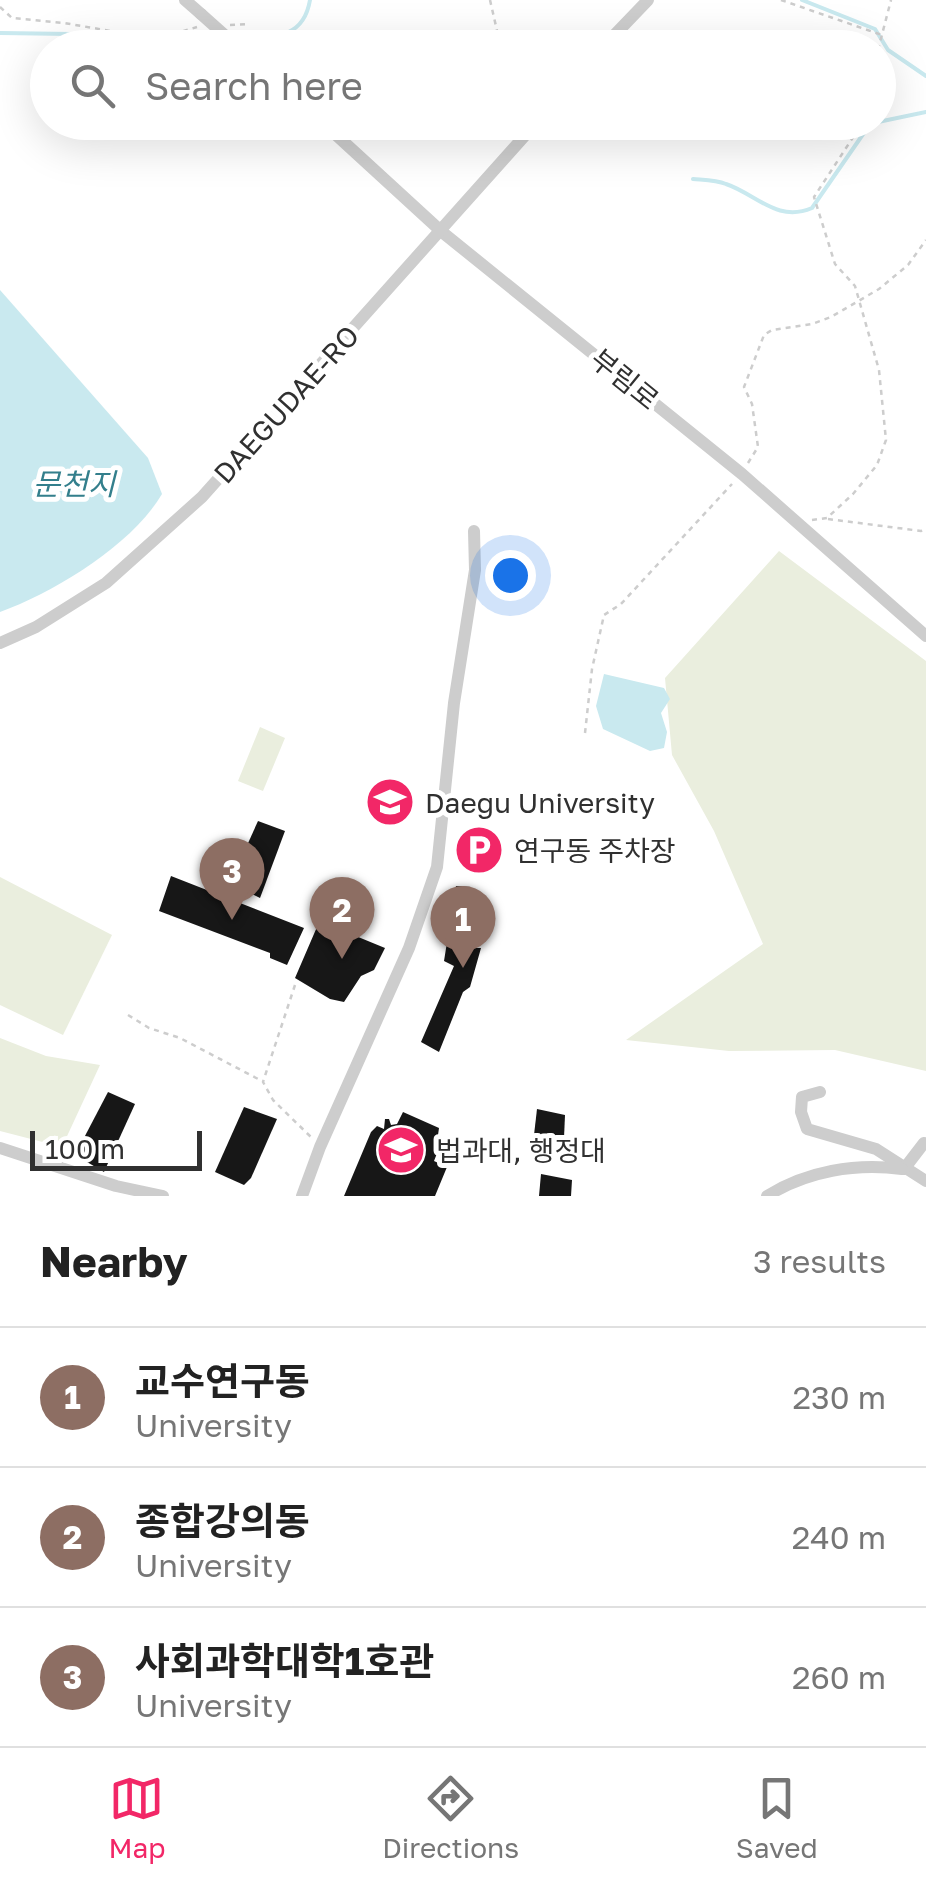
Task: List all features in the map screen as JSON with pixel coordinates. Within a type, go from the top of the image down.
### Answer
[{"type":"street","points":[[185,0],[219,30]]},
{"type":"street","points":[[619,30],[648,0]]},
{"type":"street","name":"부림로","points":[[342,140],[442,232],[742,474],[926,636]]},
{"type":"street","name":"DAEGUDAE-RO","points":[[0,643],[36,627],[106,583],[202,497],[521,140]]},
{"type":"street","points":[[302,1196],[409,948],[440,856],[454,703],[475,570],[474,530]]},
{"type":"street","points":[[820,1092],[802,1097],[801,1112],[808,1129],[876,1149],[926,1181]]},
{"type":"street","points":[[904,1169],[924,1143]]},
{"type":"street","points":[[0,1148],[116,1186],[163,1196]]},
{"type":"street","points":[[767,1196],[812,1174],[878,1166],[904,1169]]},
{"type":"path","points":[[490,0],[497,30]]},
{"type":"path","points":[[781,0],[865,30]]},
{"type":"path","points":[[884,30],[891,0]]},
{"type":"path","points":[[0,7],[12,18],[105,30]]},
{"type":"path","points":[[230,25],[249,24]]},
{"type":"path","points":[[185,30],[212,26]]},
{"type":"path","points":[[827,518],[878,465],[886,440],[879,370],[855,286],[835,264],[814,197],[850,140]]},
{"type":"path","points":[[747,464],[758,447],[752,404],[744,387],[764,335],[832,317],[899,274],[926,240]]},
{"type":"path","points":[[585,733],[592,669],[604,615],[621,604],[733,482]]},
{"type":"path","points":[[795,521],[827,518],[921,531],[926,528]]},
{"type":"path","points":[[263,1082],[295,985]]},
{"type":"path","points":[[128,1015],[263,1082],[273,1100],[320,1147]]},
{"type":"green space","points":[[779,551],[926,661],[926,1071],[835,1050],[729,1051],[626,1040],[763,944],[714,831],[672,755],[665,678]]},
{"type":"green space","points":[[260,727],[285,738],[263,791],[238,781]]},
{"type":"green space","points":[[0,877],[112,935],[63,1035],[0,1005]]},
{"type":"green space","points":[[0,1038],[46,1056],[100,1065],[62,1147],[0,1131]]},
{"type":"water","name":"문천지","points":[[0,290],[148,458],[162,494],[132,531],[90,565],[0,612]]},
{"type":"water","points":[[604,674],[664,688],[670,699],[661,713],[667,732],[664,748],[650,751],[603,729],[596,706]]},
{"type":"building","points":[[258,821],[285,831],[260,898],[230,883]]},
{"type":"building","points":[[171,876],[304,928],[287,965],[270,958],[270,953],[159,911]]},
{"type":"building","points":[[456,886],[471,887],[466,948],[481,948],[470,987],[463,992],[439,1052],[421,1042],[454,966],[444,961]]},
{"type":"building","points":[[323,913],[348,922],[346,932],[385,948],[374,970],[361,976],[344,1002],[330,999],[295,978]]},
{"type":"building","points":[[108,1092],[135,1104],[104,1172],[75,1155]]},
{"type":"building","points":[[244,1107],[277,1119],[251,1178],[244,1185],[215,1172]]},
{"type":"building","points":[[537,1109],[565,1115],[563,1161],[531,1161]]},
{"type":"building","name":"법과대, 행정대","points":[[403,1112],[439,1128],[438,1135],[443,1138],[434,1161],[447,1167],[435,1196],[344,1196],[371,1132],[377,1126],[384,1129],[385,1119],[391,1125],[397,1124]]},
{"type":"building","points":[[541,1174],[572,1180],[571,1196],[539,1196]]},
{"type":"waterway","points":[[292,30],[306,14],[310,0]]},
{"type":"waterway","points":[[802,0],[876,30]]},
{"type":"waterway","points":[[0,33],[30,33]]},
{"type":"waterway","points":[[896,55],[926,76]]},
{"type":"waterway","points":[[896,118],[926,112]]},
{"type":"waterway","points":[[693,179],[726,184],[777,210],[799,212],[812,208],[859,140]]},
{"type":"place","name":"Daegu University","points":[[390,802]]},
{"type":"place","name":"연구동 주차장","points":[[479,850]]},
{"type":"place","name":"사회과학대학1호관","points":[[232,920]]},
{"type":"place","name":"종합강의동","points":[[342,959]]},
{"type":"place","name":"교수연구동","points":[[463,968]]},
{"type":"place","name":"법과대, 행정대","points":[[401,1150]]}]
